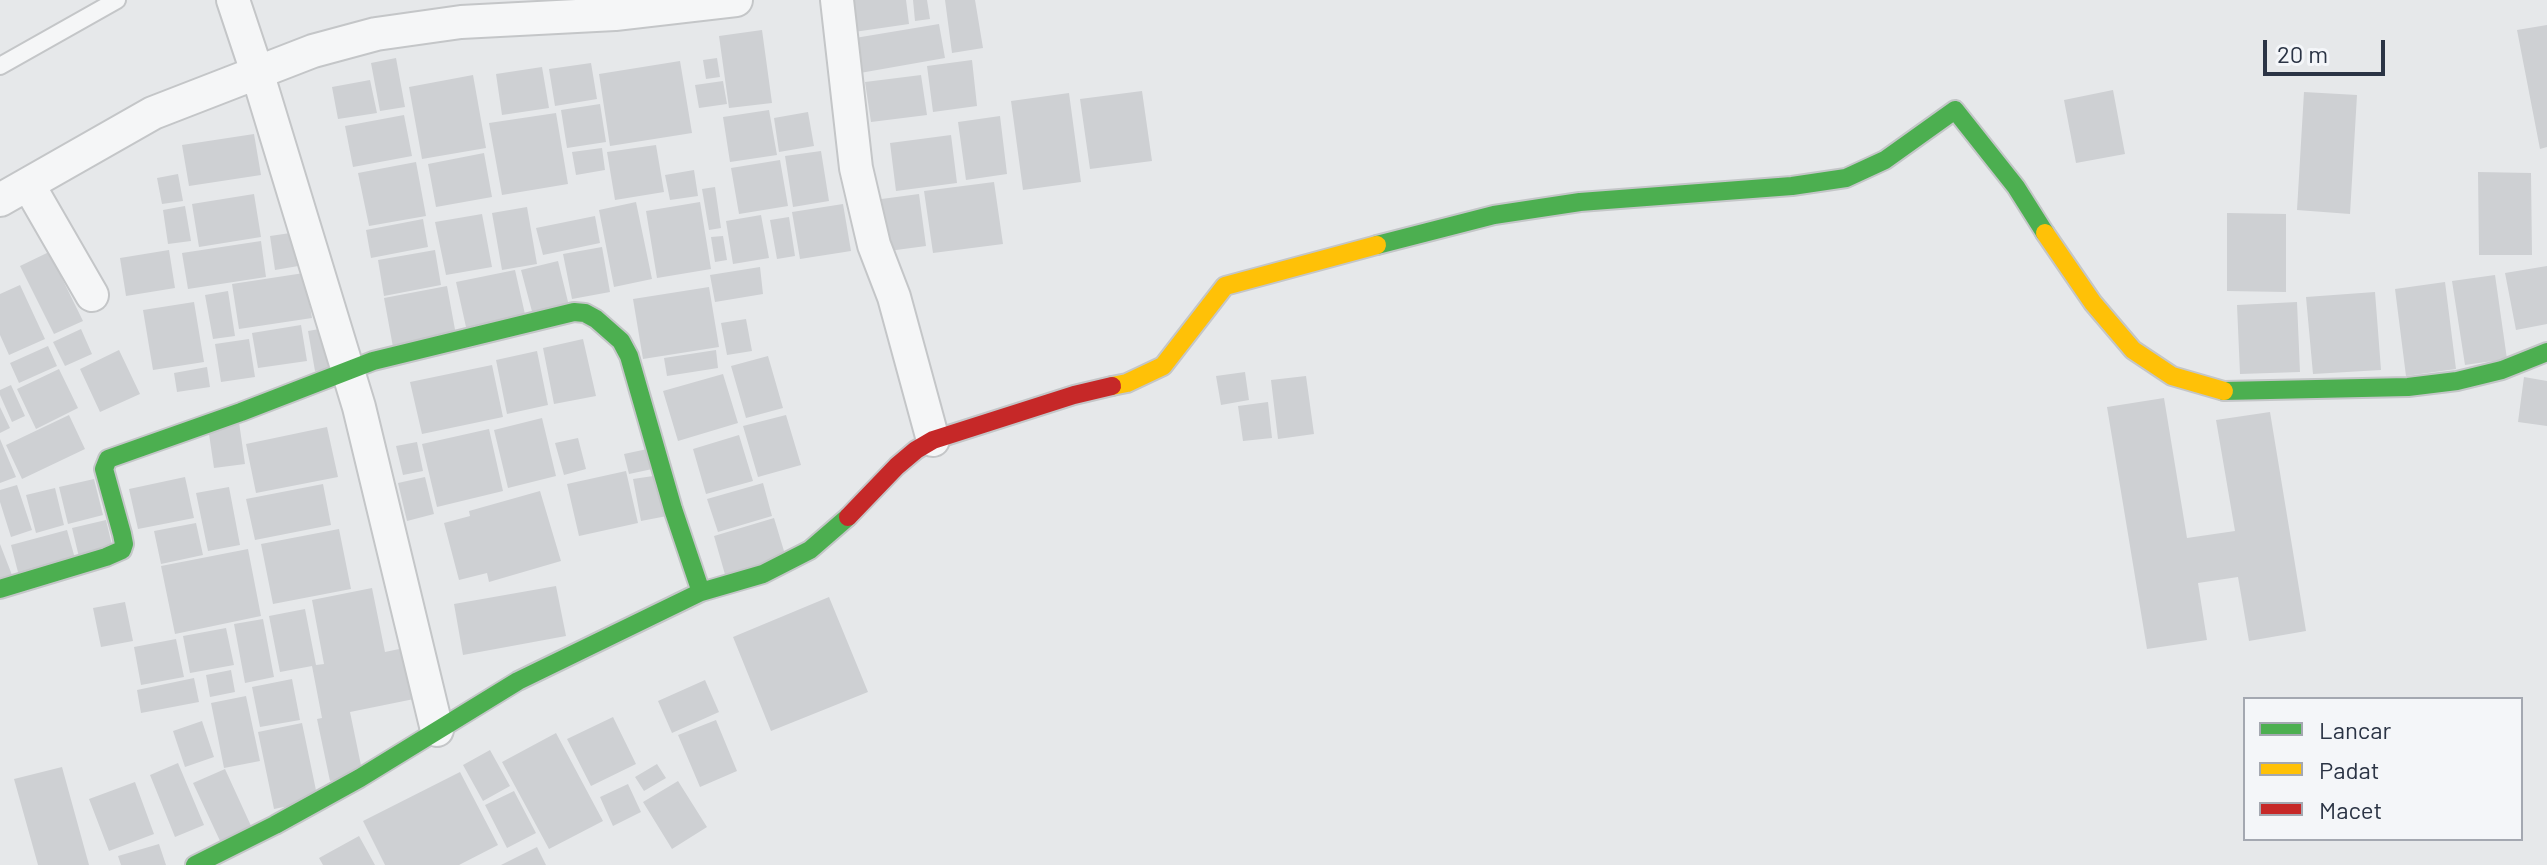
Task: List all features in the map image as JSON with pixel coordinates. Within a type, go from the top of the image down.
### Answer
[{"type":"street","points":[[233,0],[348,370],[437,730]]},
{"type":"street","points":[[0,200],[153,113],[313,51],[376,34],[461,22],[615,14],[736,0]]},
{"type":"street","points":[[837,0],[856,168],[874,245],[894,297],[933,440]]},
{"type":"street","points":[[195,865],[287,819],[518,681],[701,592],[763,574],[810,550],[851,514],[897,466],[933,440],[1074,395],[1127,383],[1163,366],[1225,286],[1494,215],[1580,202],[1792,186],[1846,178],[1885,160],[1955,110],[2016,187],[2093,303],[2133,350],[2172,376],[2220,391],[2408,387],[2457,381],[2502,370],[2547,352]]},
{"type":"street","points":[[28,184],[92,295]]},
{"type":"street","points":[[0,589],[122,550],[122,534],[104,469],[108,459],[373,361],[574,312],[596,319],[621,341],[629,356],[673,509],[701,592]]},
{"type":"lane","points":[[0,66],[117,0]]},
{"type":"building","points":[[850,0],[906,0],[909,24],[854,32]]},
{"type":"building","points":[[913,0],[927,0],[930,19],[915,21]]},
{"type":"building","points":[[945,0],[975,0],[983,48],[952,53]]},
{"type":"building","points":[[939,24],[945,58],[860,73],[855,38]]},
{"type":"building","points":[[2547,25],[2547,147],[2540,149],[2517,30]]},
{"type":"building","points":[[762,30],[772,103],[729,108],[719,36]]},
{"type":"building","points":[[396,58],[405,107],[380,111],[371,63]]},
{"type":"building","points":[[717,58],[720,77],[706,79],[703,60]]},
{"type":"building","points":[[972,60],[977,106],[933,112],[927,66]]},
{"type":"building","points":[[680,61],[692,133],[610,146],[599,74]]},
{"type":"building","points":[[591,63],[597,99],[555,106],[549,69]]},
{"type":"building","points":[[542,67],[549,108],[502,115],[496,74]]},
{"type":"building","points":[[473,75],[486,148],[422,159],[409,87]]},
{"type":"building","points":[[921,75],[927,115],[871,122],[865,82]]},
{"type":"building","points":[[370,80],[377,113],[338,119],[332,87]]},
{"type":"building","points":[[723,81],[727,104],[699,108],[695,85]]},
{"type":"building","points":[[2113,90],[2125,154],[2076,163],[2064,100]]},
{"type":"building","points":[[1142,91],[1152,161],[1090,169],[1080,99]]},
{"type":"building","points":[[2304,92],[2357,95],[2350,214],[2297,210]]},
{"type":"building","points":[[1069,93],[1081,182],[1023,190],[1011,101]]},
{"type":"building","points":[[600,104],[606,142],[567,148],[561,110]]},
{"type":"building","points":[[769,110],[777,155],[730,162],[723,117]]},
{"type":"building","points":[[808,112],[814,146],[779,152],[774,118]]},
{"type":"building","points":[[556,113],[568,184],[502,195],[489,123]]},
{"type":"building","points":[[404,115],[412,156],[353,167],[345,126]]},
{"type":"building","points":[[1000,116],[1007,174],[966,180],[958,122]]},
{"type":"building","points":[[254,134],[261,175],[189,186],[182,145]]},
{"type":"building","points":[[951,135],[957,183],[896,191],[890,143]]},
{"type":"building","points":[[656,145],[664,192],[615,200],[607,152]]},
{"type":"building","points":[[602,148],[605,170],[576,175],[572,152]]},
{"type":"building","points":[[821,151],[829,201],[793,207],[785,156]]},
{"type":"building","points":[[484,153],[492,197],[436,207],[428,164]]},
{"type":"building","points":[[780,160],[788,206],[739,214],[731,168]]},
{"type":"building","points":[[416,162],[426,216],[369,226],[358,173]]},
{"type":"building","points":[[694,170],[698,196],[670,200],[665,175]]},
{"type":"building","points":[[2478,172],[2531,173],[2532,255],[2479,255]]},
{"type":"building","points":[[178,174],[183,201],[162,204],[157,178]]},
{"type":"building","points":[[994,182],[1003,244],[933,253],[924,191]]},
{"type":"building","points":[[715,187],[721,228],[709,230],[702,189]]},
{"type":"building","points":[[254,194],[261,237],[199,247],[192,204]]},
{"type":"building","points":[[919,194],[926,246],[881,252],[874,200]]},
{"type":"building","points":[[636,202],[652,279],[614,287],[599,210]]},
{"type":"building","points":[[700,202],[711,269],[657,278],[646,211]]},
{"type":"building","points":[[843,204],[851,251],[800,259],[792,212]]},
{"type":"building","points":[[185,206],[191,241],[168,244],[163,210]]},
{"type":"building","points":[[527,207],[537,264],[502,270],[492,213]]},
{"type":"building","points":[[2227,213],[2286,214],[2286,292],[2227,291]]},
{"type":"building","points":[[482,214],[492,267],[446,275],[435,222]]},
{"type":"building","points":[[761,215],[769,258],[733,264],[726,221]]},
{"type":"building","points":[[595,216],[600,243],[543,255],[536,228]]},
{"type":"building","points":[[789,217],[795,256],[777,259],[770,220]]},
{"type":"building","points":[[423,219],[428,247],[371,258],[366,230]]},
{"type":"building","points":[[304,231],[310,264],[275,270],[270,236]]},
{"type":"building","points":[[723,236],[727,260],[715,262],[711,237]]},
{"type":"building","points":[[261,241],[266,277],[188,289],[182,253]]},
{"type":"building","points":[[602,247],[610,292],[572,299],[563,254]]},
{"type":"building","points":[[169,250],[175,288],[126,296],[120,258]]},
{"type":"building","points":[[435,250],[441,285],[384,296],[378,260]]},
{"type":"building","points":[[49,252],[83,321],[54,334],[20,266]]},
{"type":"building","points":[[558,261],[570,310],[534,319],[521,270]]},
{"type":"building","points":[[2547,266],[2547,324],[2516,330],[2505,273]]},
{"type":"building","points":[[760,267],[763,294],[715,302],[710,275]]},
{"type":"building","points":[[515,270],[527,323],[468,336],[456,282]]},
{"type":"building","points":[[304,273],[312,318],[239,329],[232,284]]},
{"type":"building","points":[[2495,275],[2507,359],[2465,365],[2452,281]]},
{"type":"building","points":[[2445,282],[2456,369],[2406,376],[2395,289]]},
{"type":"building","points":[[20,285],[45,339],[9,355],[0,335],[0,294]]},
{"type":"building","points":[[447,286],[456,335],[393,347],[384,298]]},
{"type":"building","points":[[709,287],[719,347],[643,359],[633,299]]},
{"type":"building","points":[[228,291],[235,336],[213,339],[205,295]]},
{"type":"building","points":[[2375,292],[2381,370],[2313,374],[2306,297]]},
{"type":"building","points":[[194,302],[204,362],[153,370],[143,310]]},
{"type":"building","points":[[2297,302],[2300,372],[2240,374],[2237,305]]},
{"type":"building","points":[[746,319],[752,351],[727,355],[721,323]]},
{"type":"building","points":[[301,325],[307,361],[258,368],[252,333]]},
{"type":"building","points":[[331,327],[338,368],[315,371],[308,331]]},
{"type":"building","points":[[81,329],[92,354],[65,366],[53,342]]},
{"type":"building","points":[[249,339],[255,377],[221,382],[215,344]]},
{"type":"building","points":[[583,339],[596,396],[554,404],[543,348]]},
{"type":"building","points":[[48,346],[57,366],[19,383],[10,363]]},
{"type":"building","points":[[119,350],[140,394],[100,412],[80,369]]},
{"type":"building","points":[[716,350],[718,368],[667,376],[664,358]]},
{"type":"building","points":[[537,351],[548,405],[507,414],[496,360]]},
{"type":"building","points":[[768,356],[783,408],[746,418],[731,366]]},
{"type":"building","points":[[492,365],[503,417],[422,434],[410,382]]},
{"type":"building","points":[[207,367],[210,387],[177,392],[174,373]]},
{"type":"building","points":[[59,369],[78,408],[36,429],[17,389]]},
{"type":"building","points":[[1245,372],[1249,400],[1221,405],[1216,376]]},
{"type":"building","points":[[723,374],[738,423],[678,441],[663,391]]},
{"type":"building","points":[[1306,376],[1314,434],[1278,439],[1271,380]]},
{"type":"building","points":[[2524,377],[2547,381],[2547,426],[2518,422]]},
{"type":"building","points":[[11,385],[25,416],[12,422],[0,395],[0,390]]},
{"type":"building","points":[[2164,398],[2187,538],[2235,531],[2216,420],[2270,412],[2306,631],[2249,641],[2238,577],[2198,583],[2207,640],[2147,649],[2107,407]]},
{"type":"building","points":[[1268,402],[1272,438],[1243,441],[1238,406]]},
{"type":"building","points":[[0,407],[10,428],[0,433]]},
{"type":"building","points":[[69,415],[85,449],[22,479],[6,445]]},
{"type":"building","points":[[786,415],[801,465],[758,477],[743,426]]},
{"type":"building","points":[[542,418],[556,476],[508,488],[494,430]]},
{"type":"building","points":[[239,422],[245,464],[214,468],[208,427]]},
{"type":"building","points":[[327,427],[338,477],[256,493],[246,444]]},
{"type":"building","points":[[489,429],[503,491],[437,507],[422,444]]},
{"type":"building","points":[[739,435],[753,481],[706,494],[693,449]]},
{"type":"building","points":[[578,438],[586,469],[564,475],[555,443]]},
{"type":"building","points":[[0,439],[16,477],[0,483]]},
{"type":"building","points":[[417,442],[423,471],[403,475],[396,446]]},
{"type":"building","points":[[652,448],[657,468],[629,474],[624,454]]},
{"type":"building","points":[[626,471],[638,523],[579,536],[567,484]]},
{"type":"building","points":[[660,475],[667,516],[641,521],[633,479]]},
{"type":"building","points":[[185,477],[194,518],[138,529],[129,489]]},
{"type":"building","points":[[425,477],[434,514],[407,521],[398,483]]},
{"type":"building","points":[[94,479],[103,515],[68,524],[59,487]]},
{"type":"building","points":[[763,483],[772,516],[718,532],[707,499]]},
{"type":"building","points":[[323,484],[331,525],[255,540],[246,499]]},
{"type":"building","points":[[17,485],[32,530],[11,537],[0,502],[0,490]]},
{"type":"building","points":[[229,487],[240,545],[208,551],[196,493]]},
{"type":"building","points":[[55,488],[64,525],[36,533],[26,495]]},
{"type":"building","points":[[540,491],[561,561],[489,582],[487,573],[459,580],[444,523],[470,516],[469,511]]},
{"type":"building","points":[[774,518],[787,561],[726,578],[714,536]]},
{"type":"building","points":[[106,520],[113,549],[79,557],[72,528]]},
{"type":"building","points":[[196,523],[203,555],[161,564],[154,531]]},
{"type":"building","points":[[339,529],[351,589],[273,604],[261,544]]},
{"type":"building","points":[[67,530],[76,562],[19,576],[11,545]]},
{"type":"building","points":[[0,544],[12,575],[0,579]]},
{"type":"building","points":[[248,549],[261,616],[175,634],[161,566]]},
{"type":"building","points":[[556,586],[566,636],[463,655],[454,604]]},
{"type":"building","points":[[372,588],[385,652],[404,648],[414,699],[350,712],[363,775],[330,781],[317,719],[322,718],[312,666],[280,672],[269,616],[305,609],[316,665],[324,664],[312,600]]},
{"type":"building","points":[[829,597],[868,692],[771,731],[733,637]]},
{"type":"building","points":[[125,602],[133,641],[101,647],[93,608]]},
{"type":"building","points":[[263,619],[274,677],[245,683],[234,624]]},
{"type":"building","points":[[226,628],[234,665],[190,673],[183,636]]},
{"type":"building","points":[[176,639],[184,677],[141,685],[134,647]]},
{"type":"building","points":[[231,670],[235,692],[210,697],[206,675]]},
{"type":"building","points":[[194,678],[199,702],[141,713],[137,690]]},
{"type":"building","points":[[292,679],[300,720],[260,727],[252,687]]},
{"type":"building","points":[[705,680],[719,712],[672,733],[658,701]]},
{"type":"building","points":[[246,696],[260,761],[224,768],[211,703]]},
{"type":"building","points":[[613,717],[636,764],[591,786],[567,739]]},
{"type":"building","points":[[716,720],[737,771],[700,787],[678,735]]},
{"type":"building","points":[[202,721],[214,757],[185,767],[173,731]]},
{"type":"building","points":[[302,723],[318,800],[274,809],[258,732]]},
{"type":"building","points":[[556,733],[603,821],[549,849],[502,762]]},
{"type":"building","points":[[490,750],[510,786],[483,801],[463,765]]},
{"type":"building","points":[[178,763],[204,825],[175,837],[150,775]]},
{"type":"building","points":[[657,764],[666,778],[644,791],[635,777]]},
{"type":"building","points":[[62,767],[89,865],[38,865],[14,779]]},
{"type":"building","points":[[225,769],[252,828],[221,843],[193,783]]},
{"type":"building","points":[[460,772],[498,845],[459,865],[385,865],[363,821]]},
{"type":"building","points":[[678,781],[707,827],[672,849],[643,802]]},
{"type":"building","points":[[135,782],[154,834],[109,851],[89,799]]},
{"type":"building","points":[[628,784],[641,812],[613,826],[600,797]]},
{"type":"building","points":[[514,791],[536,833],[507,848],[485,805]]},
{"type":"building","points":[[359,836],[375,865],[323,865],[319,858]]},
{"type":"building","points":[[159,844],[166,865],[121,865],[118,856]]},
{"type":"building","points":[[537,847],[546,865],[501,865]]},
{"type":"traffic: fast","points":[[1377,245],[1494,215],[1580,202],[1792,186],[1846,178],[1885,160],[1955,110],[2016,187],[2045,233]]},
{"type":"traffic: fast","points":[[0,589],[122,550],[122,534],[104,469],[108,459],[373,361],[574,312],[596,319],[621,341],[629,356],[673,509],[701,592]]},
{"type":"traffic: fast","points":[[2224,391],[2408,387],[2457,381],[2502,370],[2547,352]]},
{"type":"traffic: fast","points":[[195,865],[360,778],[518,681],[701,592],[763,574],[810,550],[848,517]]},
{"type":"traffic: slow","points":[[2045,233],[2093,303],[2133,350],[2172,376],[2224,391]]},
{"type":"traffic: slow","points":[[1112,386],[1127,383],[1163,366],[1225,286],[1377,245]]},
{"type":"traffic: jam","points":[[848,517],[897,466],[933,440],[1112,386]]}]
